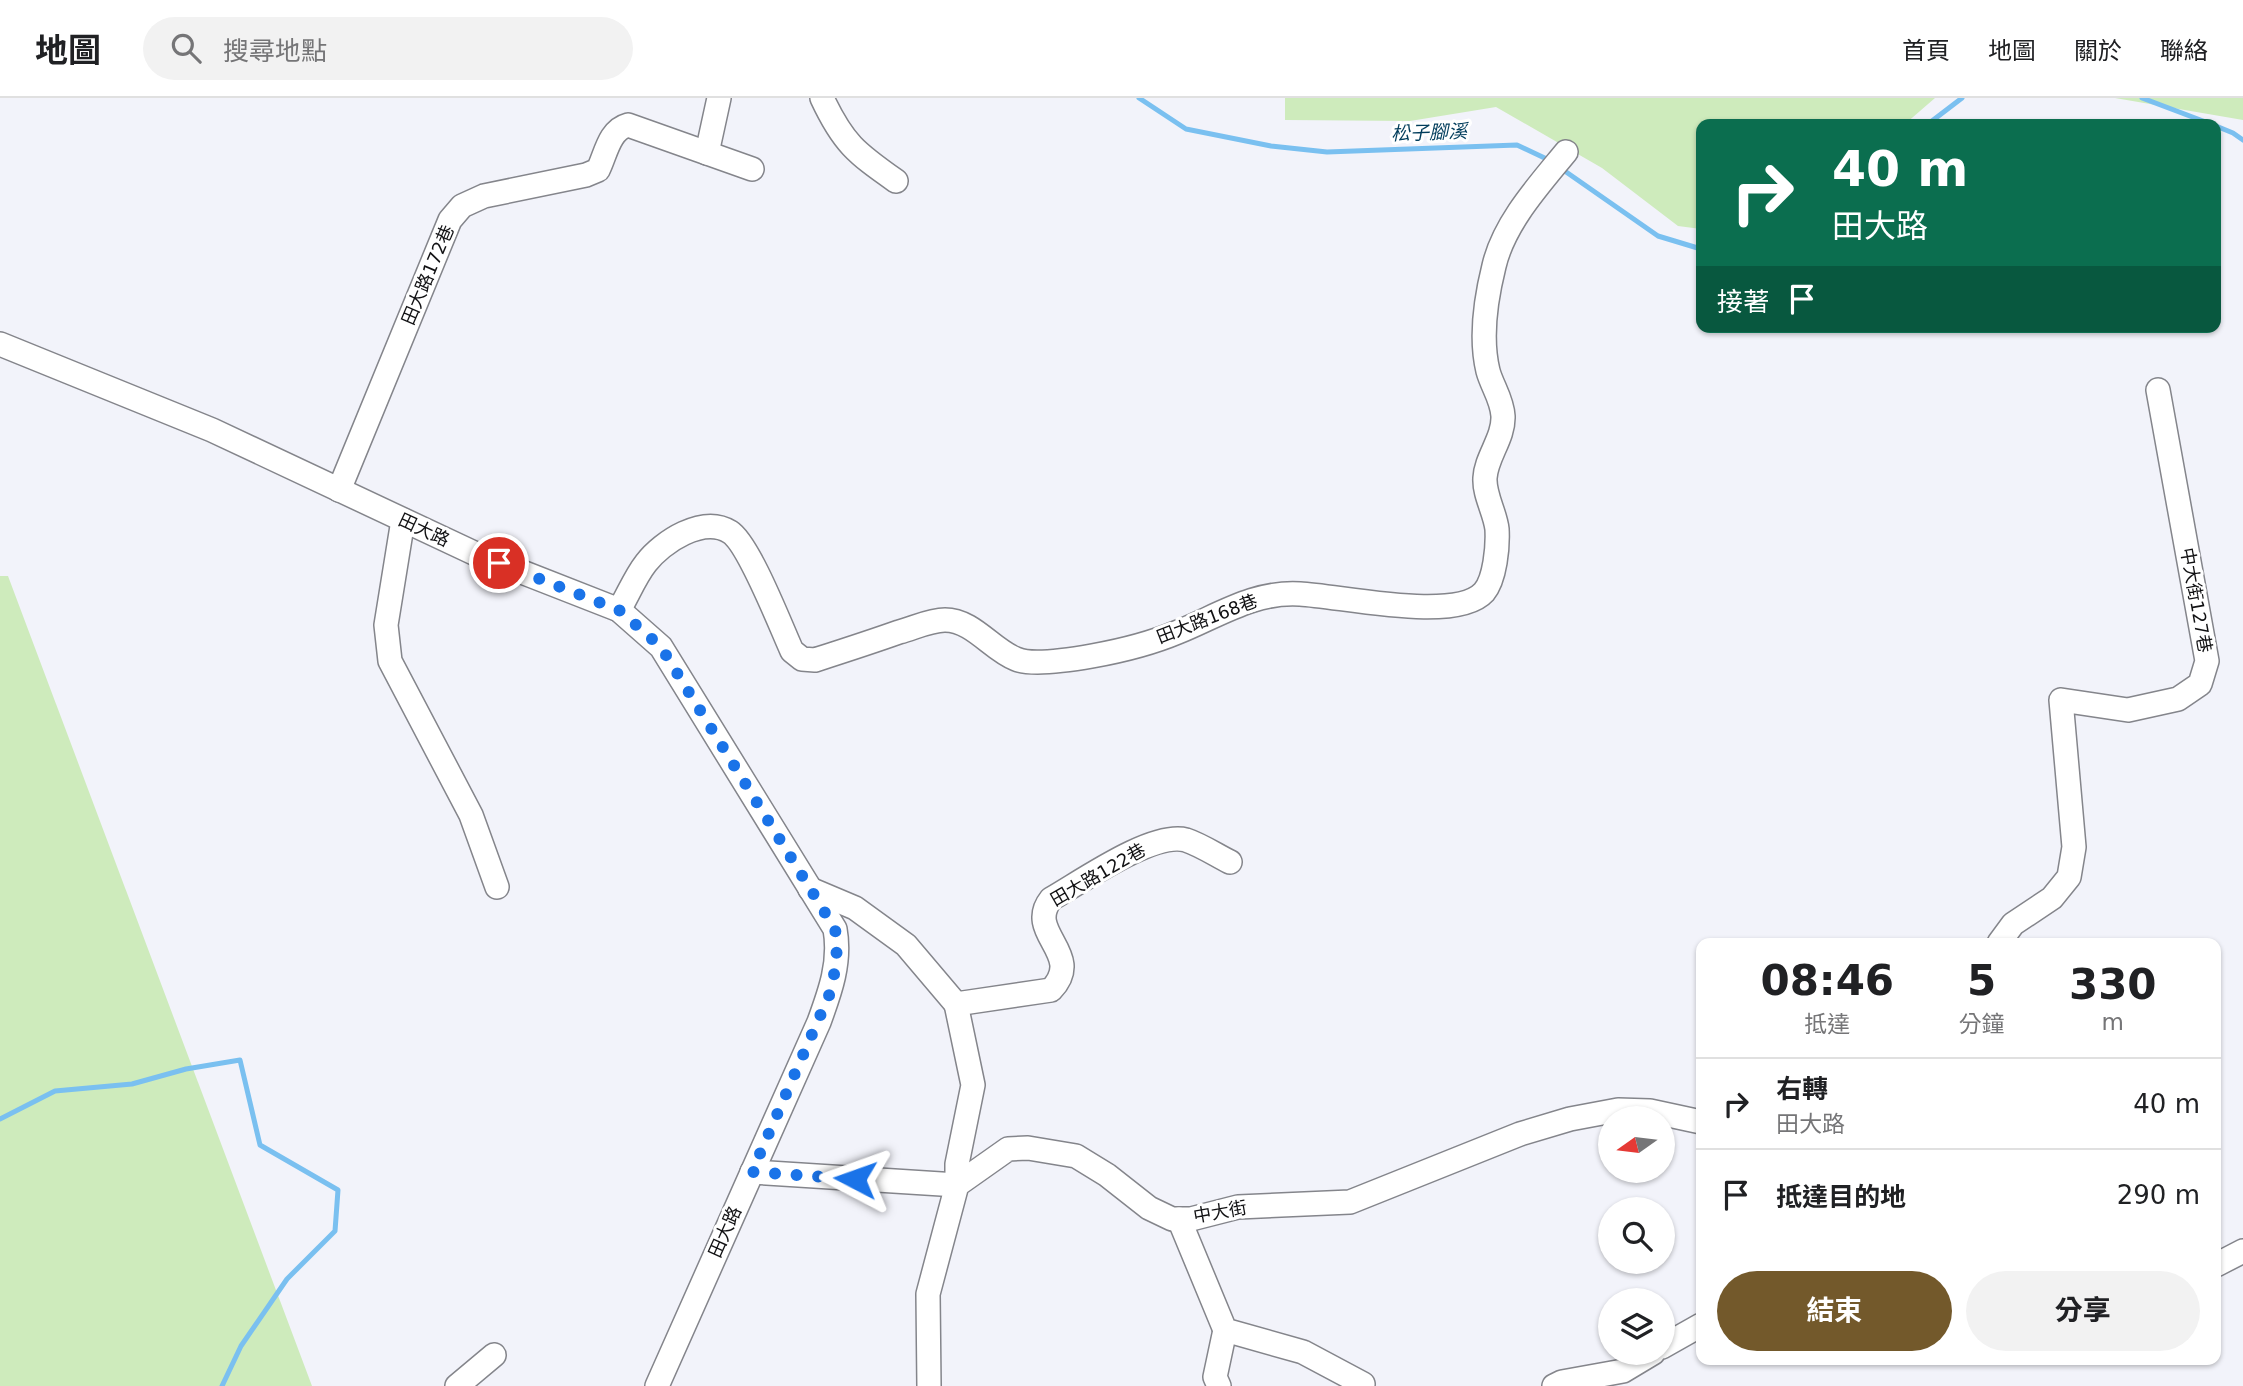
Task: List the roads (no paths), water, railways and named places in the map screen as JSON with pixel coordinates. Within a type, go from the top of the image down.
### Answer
[{"type":"street","points":[[707,153],[719,98]]},
{"type":"street","points":[[822,98],[835,126],[856,152],[896,181]]},
{"type":"street","name":"田大路172巷","points":[[339,490],[450,220],[462,206],[484,196],[586,175],[598,170],[611,138],[619,127],[628,125],[752,169]]},
{"type":"street","name":"田大路168巷","points":[[619,610],[646,563],[677,535],[710,526],[730,532],[746,552],[792,651],[802,659],[815,660],[944,620],[965,626],[1010,657],[1028,662],[1097,655],[1170,636],[1237,605],[1272,595],[1302,594],[1446,607],[1464,604],[1481,596],[1489,585],[1496,553],[1497,529],[1485,475],[1501,433],[1503,417],[1485,350],[1485,318],[1494,264],[1505,236],[1566,152]]},
{"type":"street","name":"田大路","points":[[0,344],[212,430],[475,554],[619,610],[661,647],[835,929],[838,943],[830,993],[819,1022],[657,1386]]},
{"type":"street","name":"中大街127巷","points":[[2003,938],[2013,925],[2052,898],[2069,877],[2074,847],[2061,700],[2128,710],[2178,699],[2200,684],[2207,661],[2158,390]]},
{"type":"street","points":[[403,520],[386,625],[390,661],[471,815],[498,887]]},
{"type":"street","name":"田大路122巷","points":[[956,1004],[1051,990],[1060,980],[1063,965],[1043,920],[1043,908],[1051,899],[1143,847],[1162,840],[1185,840],[1230,862]]},
{"type":"street","points":[[810,889],[855,908],[906,944],[956,1004],[973,1085],[957,1164],[957,1185],[928,1294],[929,1386]]},
{"type":"street","name":"中大街","points":[[957,1185],[1008,1149],[1028,1148],[1076,1156],[1107,1175],[1149,1208],[1171,1219],[1191,1219],[1238,1207],[1350,1202],[1520,1134],[1570,1119],[1618,1110],[1650,1111],[1696,1121]]},
{"type":"street","points":[[752,1172],[957,1185]]},
{"type":"street","points":[[1179,1219],[1225,1330],[1215,1377],[1219,1386]]},
{"type":"street","points":[[2221,1262],[2243,1251]]},
{"type":"street","points":[[1675,1340],[1696,1328]]},
{"type":"street","points":[[1225,1330],[1303,1352],[1363,1384]]},
{"type":"street","points":[[457,1386],[494,1355]]},
{"type":"street","points":[[1554,1386],[1562,1382],[1623,1371],[1633,1365]]},
{"type":"waterway","name":"松子腳溪","points":[[1139,98],[1186,129],[1271,146],[1327,152],[1517,145],[1551,161]]},
{"type":"waterway","name":"松子腳溪","points":[[1935,119],[1962,98]]},
{"type":"waterway","name":"松子腳溪","points":[[2142,98],[2198,119]]},
{"type":"waterway","name":"松子腳溪","points":[[2221,128],[2243,140]]},
{"type":"waterway","name":"松子腳溪","points":[[1559,167],[1658,236],[1696,247]]},
{"type":"waterway","points":[[0,1119],[55,1091],[132,1084],[186,1069],[240,1060],[260,1145],[338,1190],[335,1231],[287,1279],[241,1346],[222,1386]]}]
